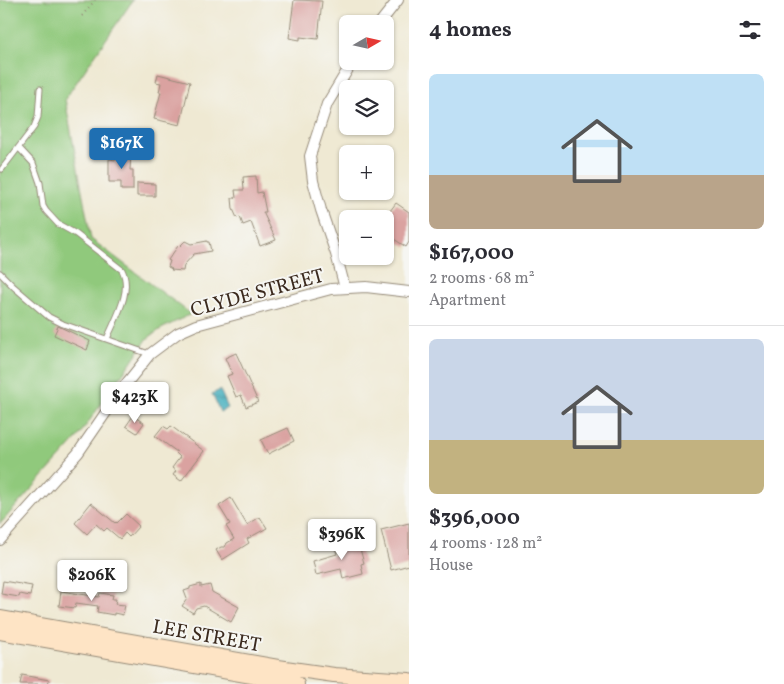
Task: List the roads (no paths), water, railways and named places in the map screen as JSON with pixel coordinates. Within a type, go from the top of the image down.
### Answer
[{"type":"main road","name":"LEE STREET","points":[[0,618],[313,673],[409,680]]},
{"type":"main road","name":"LEE STREET","points":[[0,632],[297,684]]},
{"type":"street","points":[[386,15],[398,0]]},
{"type":"street","points":[[345,288],[312,181],[310,156],[327,104],[348,70]]},
{"type":"street","name":"CLYDE STREET","points":[[0,540],[78,453],[122,389],[150,354],[178,333],[196,325],[331,289],[366,287],[409,292]]},
{"type":"lane","points":[[2,169],[34,127],[38,117],[40,89]]},
{"type":"lane","points":[[19,148],[33,163],[40,182],[43,206],[46,211],[58,224],[76,234],[122,270],[125,277],[124,293],[107,339]]},
{"type":"lane","points":[[0,273],[49,317],[150,354]]},
{"type":"water","points":[[220,390],[228,408],[220,412],[212,394]]}]
